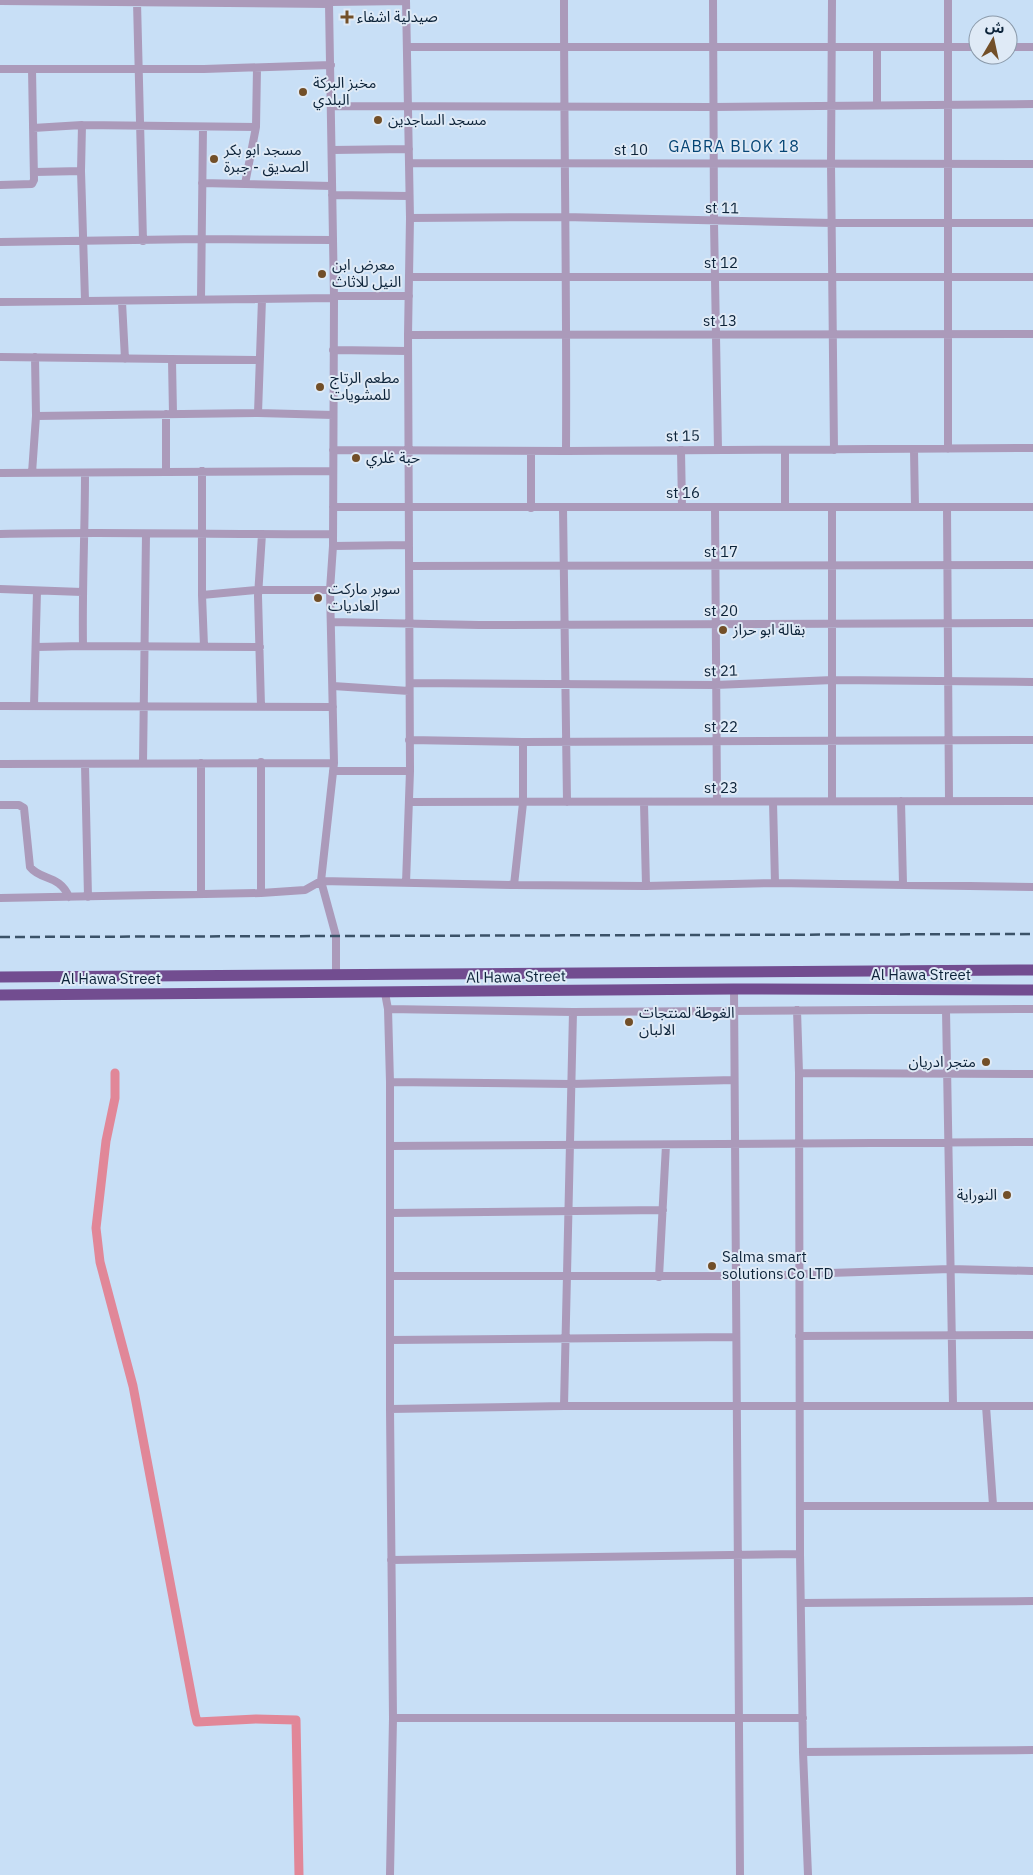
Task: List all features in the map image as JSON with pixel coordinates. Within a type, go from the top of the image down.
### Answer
[{"type":"highway","name":"Al Hawa Street","points":[[0,977],[1033,970]]},
{"type":"highway","name":"Al Hawa Street","points":[[0,995],[1033,990]]},
{"type":"street","points":[[564,0],[566,451]]},
{"type":"street","points":[[713,0],[718,450]]},
{"type":"street","points":[[832,0],[831,164],[834,277],[834,450]]},
{"type":"street","points":[[948,0],[948,449]]},
{"type":"street","points":[[0,1],[406,1],[410,218],[408,335],[410,771],[406,883]]},
{"type":"street","points":[[137,2],[143,241]]},
{"type":"street","points":[[331,2],[334,297],[333,546],[330,590],[333,767],[321,881],[336,936],[336,974]]},
{"type":"street","points":[[407,47],[968,47]]},
{"type":"street","points":[[877,47],[877,105]]},
{"type":"street","points":[[1018,47],[1033,47]]},
{"type":"street","points":[[0,69],[258,68],[331,65]]},
{"type":"street","points":[[245,184],[256,127],[258,68]]},
{"type":"street","points":[[0,185],[32,184],[35,172],[32,69]]},
{"type":"street","points":[[331,106],[713,107],[1033,104]]},
{"type":"street","points":[[33,128],[82,125],[203,128],[256,127]]},
{"type":"street","points":[[82,125],[81,171],[86,300]]},
{"type":"street","points":[[201,299],[203,128]]},
{"type":"street","points":[[332,150],[409,149]]},
{"type":"street","name":"st 10","points":[[409,163],[1033,164]]},
{"type":"street","points":[[35,172],[81,171]]},
{"type":"street","points":[[202,183],[332,186]]},
{"type":"street","points":[[332,195],[409,196]]},
{"type":"street","name":"st 11","points":[[410,218],[564,218],[832,223],[1033,222]]},
{"type":"street","points":[[0,242],[201,239],[332,240]]},
{"type":"street","name":"st 12","points":[[409,277],[1033,277]]},
{"type":"street","points":[[0,302],[86,300],[122,302],[409,296]]},
{"type":"street","points":[[258,413],[262,299]]},
{"type":"street","points":[[122,302],[125,359]]},
{"type":"street","name":"st 13","points":[[408,335],[1033,334]]},
{"type":"street","points":[[333,350],[408,352]]},
{"type":"street","points":[[0,357],[259,360]]},
{"type":"street","points":[[32,473],[36,416],[35,357]]},
{"type":"street","points":[[166,471],[172,360]]},
{"type":"street","points":[[36,416],[258,413],[333,414]]},
{"type":"street","name":"st 15","points":[[333,450],[566,451],[1033,448]]},
{"type":"street","points":[[681,450],[682,507]]},
{"type":"street","points":[[785,450],[786,507]]},
{"type":"street","points":[[914,450],[915,507]]},
{"type":"street","points":[[531,451],[531,508]]},
{"type":"street","points":[[0,473],[85,474],[166,471],[333,471]]},
{"type":"street","points":[[202,471],[204,646]]},
{"type":"street","points":[[83,646],[82,592],[85,474]]},
{"type":"street","name":"st 16","points":[[333,507],[1033,508]]},
{"type":"street","points":[[715,507],[715,685],[718,801]]},
{"type":"street","points":[[832,507],[832,801]]},
{"type":"street","points":[[947,507],[949,801]]},
{"type":"street","points":[[563,508],[562,567],[566,684],[567,802]]},
{"type":"street","points":[[0,534],[85,532],[146,534],[333,534]]},
{"type":"street","points":[[143,764],[146,534]]},
{"type":"street","points":[[261,706],[259,592],[262,534]]},
{"type":"street","points":[[333,546],[409,545]]},
{"type":"street","name":"st 17","points":[[409,566],[1033,565]]},
{"type":"street","points":[[0,590],[82,592]]},
{"type":"street","points":[[202,595],[257,590],[259,592],[330,590]]},
{"type":"street","points":[[34,706],[37,591]]},
{"type":"street","name":"st 20","points":[[331,622],[409,625],[1033,623]]},
{"type":"street","points":[[36,648],[83,646],[260,647]]},
{"type":"street","name":"st 21","points":[[333,686],[715,685],[833,680],[1033,682]]},
{"type":"street","points":[[0,706],[333,707]]},
{"type":"street","name":"st 22","points":[[409,740],[523,742],[833,739],[1033,740]]},
{"type":"street","points":[[514,885],[522,803],[523,742]]},
{"type":"street","points":[[0,764],[85,765],[262,762],[410,771]]},
{"type":"street","points":[[261,893],[262,762]]},
{"type":"street","points":[[201,763],[201,894]]},
{"type":"street","points":[[85,765],[88,897]]},
{"type":"street","points":[[901,801],[903,884]]},
{"type":"street","name":"st 23","points":[[409,802],[1033,801]]},
{"type":"street","points":[[774,802],[775,883]]},
{"type":"street","points":[[644,803],[646,886]]},
{"type":"street","points":[[0,805],[19,805],[24,808],[30,866],[36,872],[62,885],[69,897]]},
{"type":"street","points":[[0,898],[261,893],[305,890],[321,881],[646,886],[775,883],[1033,886]]},
{"type":"street","points":[[734,990],[740,1875]]},
{"type":"street","points":[[385,993],[388,1009],[390,1082],[390,1409],[393,1718],[390,1875]]},
{"type":"street","points":[[388,1009],[572,1012],[1033,1009]]},
{"type":"street","points":[[797,1010],[799,1073],[798,1406],[803,1752],[808,1875]]},
{"type":"street","points":[[946,1010],[953,1405]]},
{"type":"street","points":[[564,1406],[572,1012]]},
{"type":"street","points":[[799,1073],[1033,1074]]},
{"type":"street","points":[[390,1082],[571,1084],[734,1080]]},
{"type":"street","points":[[390,1146],[1033,1142]]},
{"type":"street","points":[[660,1277],[666,1145]]},
{"type":"street","points":[[390,1213],[663,1210]]},
{"type":"street","points":[[390,1276],[660,1277],[799,1275],[950,1269],[1033,1270]]},
{"type":"street","points":[[799,1336],[1033,1335]]},
{"type":"street","points":[[390,1340],[736,1337]]},
{"type":"street","points":[[390,1409],[564,1406],[1033,1406]]},
{"type":"street","points":[[986,1406],[993,1505]]},
{"type":"street","points":[[800,1506],[1033,1506]]},
{"type":"street","points":[[391,1560],[800,1554]]},
{"type":"street","points":[[801,1602],[1033,1601]]},
{"type":"street","points":[[393,1718],[803,1718]]},
{"type":"street","points":[[803,1752],[1033,1750]]},
{"type":"waterway","points":[[115,1073],[115,1098],[106,1141],[96,1228],[100,1262],[133,1386],[195,1714],[197,1722],[256,1719],[296,1720],[299,1875]]},
{"type":"railway","points":[[0,937],[1033,934]]},
{"type":"place","name":"صيدلية اشفاء","points":[[347,17]]},
{"type":"place","name":"مخبز البركة البلدي","points":[[303,92]]},
{"type":"place","name":"مسجد الساجدين","points":[[378,120]]},
{"type":"place","name":"مسجد ابو بكر الصديق - جبرة","points":[[214,159]]},
{"type":"place","name":"معرض ابن النيل للاثاث","points":[[322,274]]},
{"type":"place","name":"مطعم الرتاج للمشويات","points":[[320,387]]},
{"type":"place","name":"حبة غلري","points":[[356,458]]},
{"type":"place","name":"سوبر ماركت العاديات","points":[[318,598]]},
{"type":"place","name":"بقالة ابو حراز","points":[[723,630]]},
{"type":"place","name":"الغوطة لمنتجات الالبان","points":[[629,1022]]},
{"type":"place","name":"متجر ادريان","points":[[986,1062]]},
{"type":"place","name":"النوراية","points":[[1007,1195]]},
{"type":"place","name":"Salma smart solutions Co LTD","points":[[712,1266]]},
{"type":"district","name":"GABRA BLOK 18","points":[[734,146]]}]
